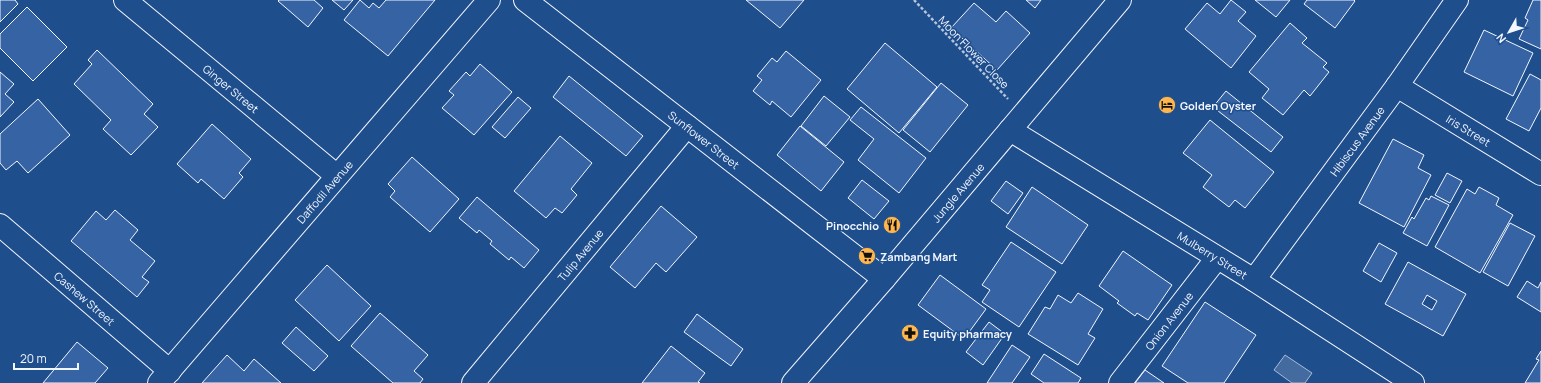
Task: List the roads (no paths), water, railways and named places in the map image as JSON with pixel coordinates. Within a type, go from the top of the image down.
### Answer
[{"type":"street","name":"Ginger Street","points":[[125,0],[337,176]]},
{"type":"street","name":"Daffodil Avenue","points":[[165,377],[489,0]]},
{"type":"street","name":"Sunflower Street","points":[[525,0],[884,279]]},
{"type":"street","name":"Jungle Avenue","points":[[793,383],[884,279],[1120,0]]},
{"type":"street","name":"Hibiscus Avenue","points":[[1254,280],[1397,86],[1457,0]]},
{"type":"street","name":"Iris Street","points":[[1397,86],[1541,174]]},
{"type":"street","name":"Mulberry Street","points":[[1016,122],[1217,258],[1254,280],[1413,383]]},
{"type":"street","name":"Tulip Avenue","points":[[473,383],[687,126]]},
{"type":"street","name":"Cashew Street","points":[[0,225],[165,377]]},
{"type":"street","name":"Onion Avenue","points":[[1120,383],[1217,258]]},
{"type":"water","points":[[1285,355],[1312,373],[1305,383],[1292,383],[1274,370]]},
{"type":"place","name":"Golden Oyster","points":[[1167,105]]},
{"type":"place","name":"Pinocchio","points":[[892,225]]},
{"type":"place","name":"Zambang Mart","points":[[867,256]]},
{"type":"place","name":"Equity pharmacy","points":[[910,333]]}]
